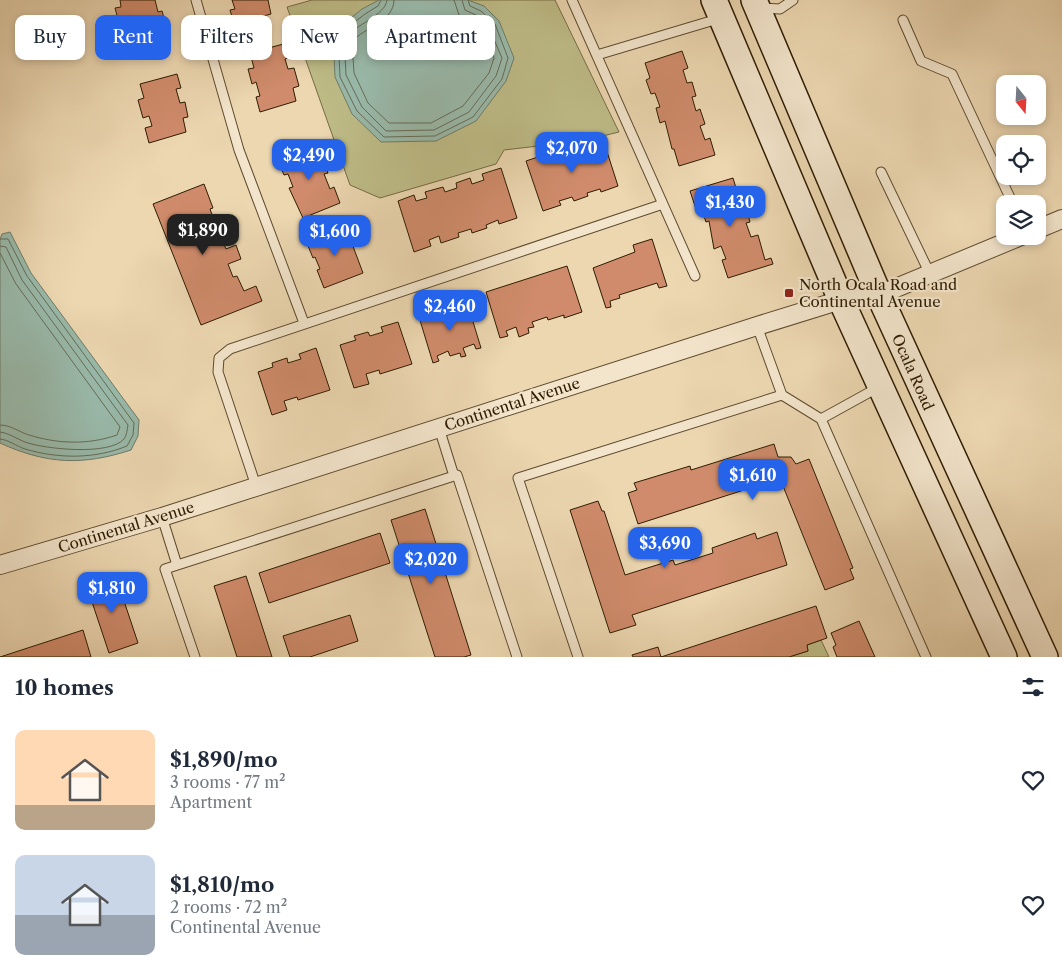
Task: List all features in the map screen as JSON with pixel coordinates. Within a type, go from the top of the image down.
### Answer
[{"type":"main road","points":[[758,3],[717,9],[879,387],[1004,657]]},
{"type":"main road","name":"Ocala Road","points":[[758,3],[879,295],[1045,657]]},
{"type":"street","points":[[1046,226],[1062,219]]},
{"type":"street","name":"Continental Avenue","points":[[0,566],[162,517],[841,300],[879,295],[999,245]]},
{"type":"lane","points":[[196,0],[238,150],[304,324]]},
{"type":"lane","points":[[572,0],[696,276]]},
{"type":"lane","points":[[758,3],[780,9],[793,0]]},
{"type":"lane","points":[[597,55],[717,9]]},
{"type":"lane","points":[[903,20],[921,61],[952,74],[1009,195]]},
{"type":"lane","points":[[881,172],[930,274]]},
{"type":"lane","points":[[256,486],[223,391],[218,372],[219,358],[245,343],[663,204]]},
{"type":"lane","points":[[757,326],[782,395],[820,418],[926,657]]},
{"type":"lane","points":[[820,418],[879,387]]},
{"type":"lane","points":[[578,657],[518,478],[782,395]]},
{"type":"lane","points":[[439,428],[454,476]]},
{"type":"lane","points":[[195,657],[165,569],[457,475],[516,657]]},
{"type":"lane","points":[[162,517],[177,565]]},
{"type":"shaded area","points":[[312,0],[555,0],[619,132],[582,141],[504,150],[496,164],[380,198],[350,185],[306,60],[357,60],[357,15],[290,15],[287,7]]},
{"type":"shaded area","points":[[821,640],[829,657],[789,657],[808,651],[807,645]]},
{"type":"water","points":[[379,0],[468,0],[484,6],[493,15],[367,15],[367,60],[495,60],[495,17],[499,21],[514,58],[506,81],[476,121],[436,141],[381,142],[352,114],[335,77],[334,60],[357,60],[357,15],[354,15]]},
{"type":"water","points":[[10,232],[31,273],[139,420],[138,436],[131,450],[96,459],[64,460],[33,455],[0,443],[0,239],[2,234]]},
{"type":"building","points":[[120,0],[155,0],[158,12],[162,11],[163,15],[117,15],[115,8],[121,7]]},
{"type":"building","points":[[232,0],[268,0],[271,14],[231,15],[230,10],[235,9]]},
{"type":"building","points":[[282,44],[282,60],[285,60],[288,69],[294,68],[299,86],[293,88],[296,101],[260,112],[256,97],[260,96],[256,82],[252,84],[248,69],[254,68],[252,60],[272,60],[272,47]]},
{"type":"building","points":[[682,51],[688,68],[683,70],[687,83],[692,82],[696,96],[692,97],[696,111],[700,109],[705,124],[700,126],[705,140],[710,138],[715,155],[679,166],[674,149],[672,149],[665,121],[660,123],[656,108],[660,107],[655,93],[651,94],[646,80],[650,78],[645,63]]},
{"type":"building","points":[[177,74],[181,88],[176,89],[180,103],[185,102],[188,117],[183,118],[186,132],[149,143],[145,128],[152,126],[149,116],[143,118],[138,100],[144,98],[140,84]]},
{"type":"building","points":[[602,136],[618,186],[601,192],[600,189],[587,193],[588,196],[574,201],[572,197],[559,201],[561,205],[543,211],[526,161],[544,155],[546,160],[559,156],[557,151],[571,146],[573,152],[585,148],[583,142]]},
{"type":"building","points":[[313,145],[318,160],[323,159],[328,173],[324,174],[330,189],[334,187],[340,203],[303,218],[289,188],[293,187],[288,174],[284,175],[277,159]]},
{"type":"building","points":[[501,168],[517,218],[499,224],[498,220],[486,225],[487,228],[472,233],[471,229],[458,233],[459,237],[441,243],[439,236],[429,240],[431,246],[414,252],[398,201],[414,195],[416,201],[427,198],[425,192],[443,187],[445,192],[457,188],[456,183],[470,178],[472,184],[484,180],[482,174]]},
{"type":"building","points":[[733,178],[742,208],[746,207],[750,222],[746,223],[751,237],[758,235],[765,260],[771,258],[773,264],[728,278],[722,260],[726,259],[721,246],[714,249],[709,221],[706,222],[701,208],[696,209],[690,191]]},
{"type":"building","points":[[204,184],[213,208],[210,209],[215,223],[212,225],[217,238],[221,237],[226,249],[236,245],[241,259],[228,264],[233,277],[237,276],[244,291],[256,286],[262,301],[201,325],[153,204]]},
{"type":"building","points":[[345,225],[363,273],[324,288],[317,270],[320,269],[306,241]]},
{"type":"building","points":[[652,239],[667,286],[659,288],[657,283],[619,295],[620,298],[610,301],[611,307],[606,308],[593,268],[635,252],[633,245]]},
{"type":"building","points":[[567,266],[582,312],[564,318],[564,315],[548,320],[547,317],[532,322],[534,327],[528,328],[529,333],[519,337],[516,327],[506,331],[508,336],[500,338],[486,292]]},
{"type":"building","points":[[467,302],[481,348],[476,349],[474,344],[463,348],[466,356],[461,357],[460,353],[450,356],[448,351],[437,356],[439,361],[433,363],[419,317],[436,311],[438,315],[451,311],[450,307]]},
{"type":"building","points":[[398,322],[412,364],[380,374],[379,370],[366,374],[369,384],[354,388],[340,345],[356,340],[354,336],[368,332],[370,336],[383,332],[381,327]]},
{"type":"building","points":[[316,348],[330,390],[298,400],[297,397],[284,401],[287,410],[272,415],[258,372],[273,367],[272,363],[287,358],[288,363],[301,359],[299,354]]},
{"type":"building","points":[[774,444],[778,457],[791,457],[796,464],[809,459],[853,568],[850,569],[854,579],[825,590],[783,486],[772,481],[638,524],[628,493],[637,490],[634,483],[690,466],[691,470]]},
{"type":"building","points":[[598,501],[602,511],[604,511],[625,575],[673,560],[675,565],[713,553],[712,548],[755,533],[757,539],[777,532],[787,565],[632,615],[636,625],[610,633],[570,510]]},
{"type":"building","points":[[425,509],[471,655],[464,657],[435,657],[391,520]]},
{"type":"building","points":[[380,533],[390,563],[269,603],[259,573]]},
{"type":"building","points":[[115,574],[138,643],[109,653],[86,584]]},
{"type":"building","points":[[246,576],[272,657],[237,657],[214,586]]},
{"type":"building","points":[[816,606],[827,638],[807,645],[808,651],[789,657],[661,657]]},
{"type":"building","points":[[350,615],[358,641],[310,657],[290,657],[283,636]]},
{"type":"building","points":[[859,621],[875,657],[837,657],[833,647],[836,645],[831,633]]},
{"type":"building","points":[[83,630],[91,657],[0,657]]},
{"type":"building","points":[[658,647],[661,657],[633,657],[632,655]]},
{"type":"place","name":"North Ocala Road and Continental Avenue","points":[[789,293]]}]
